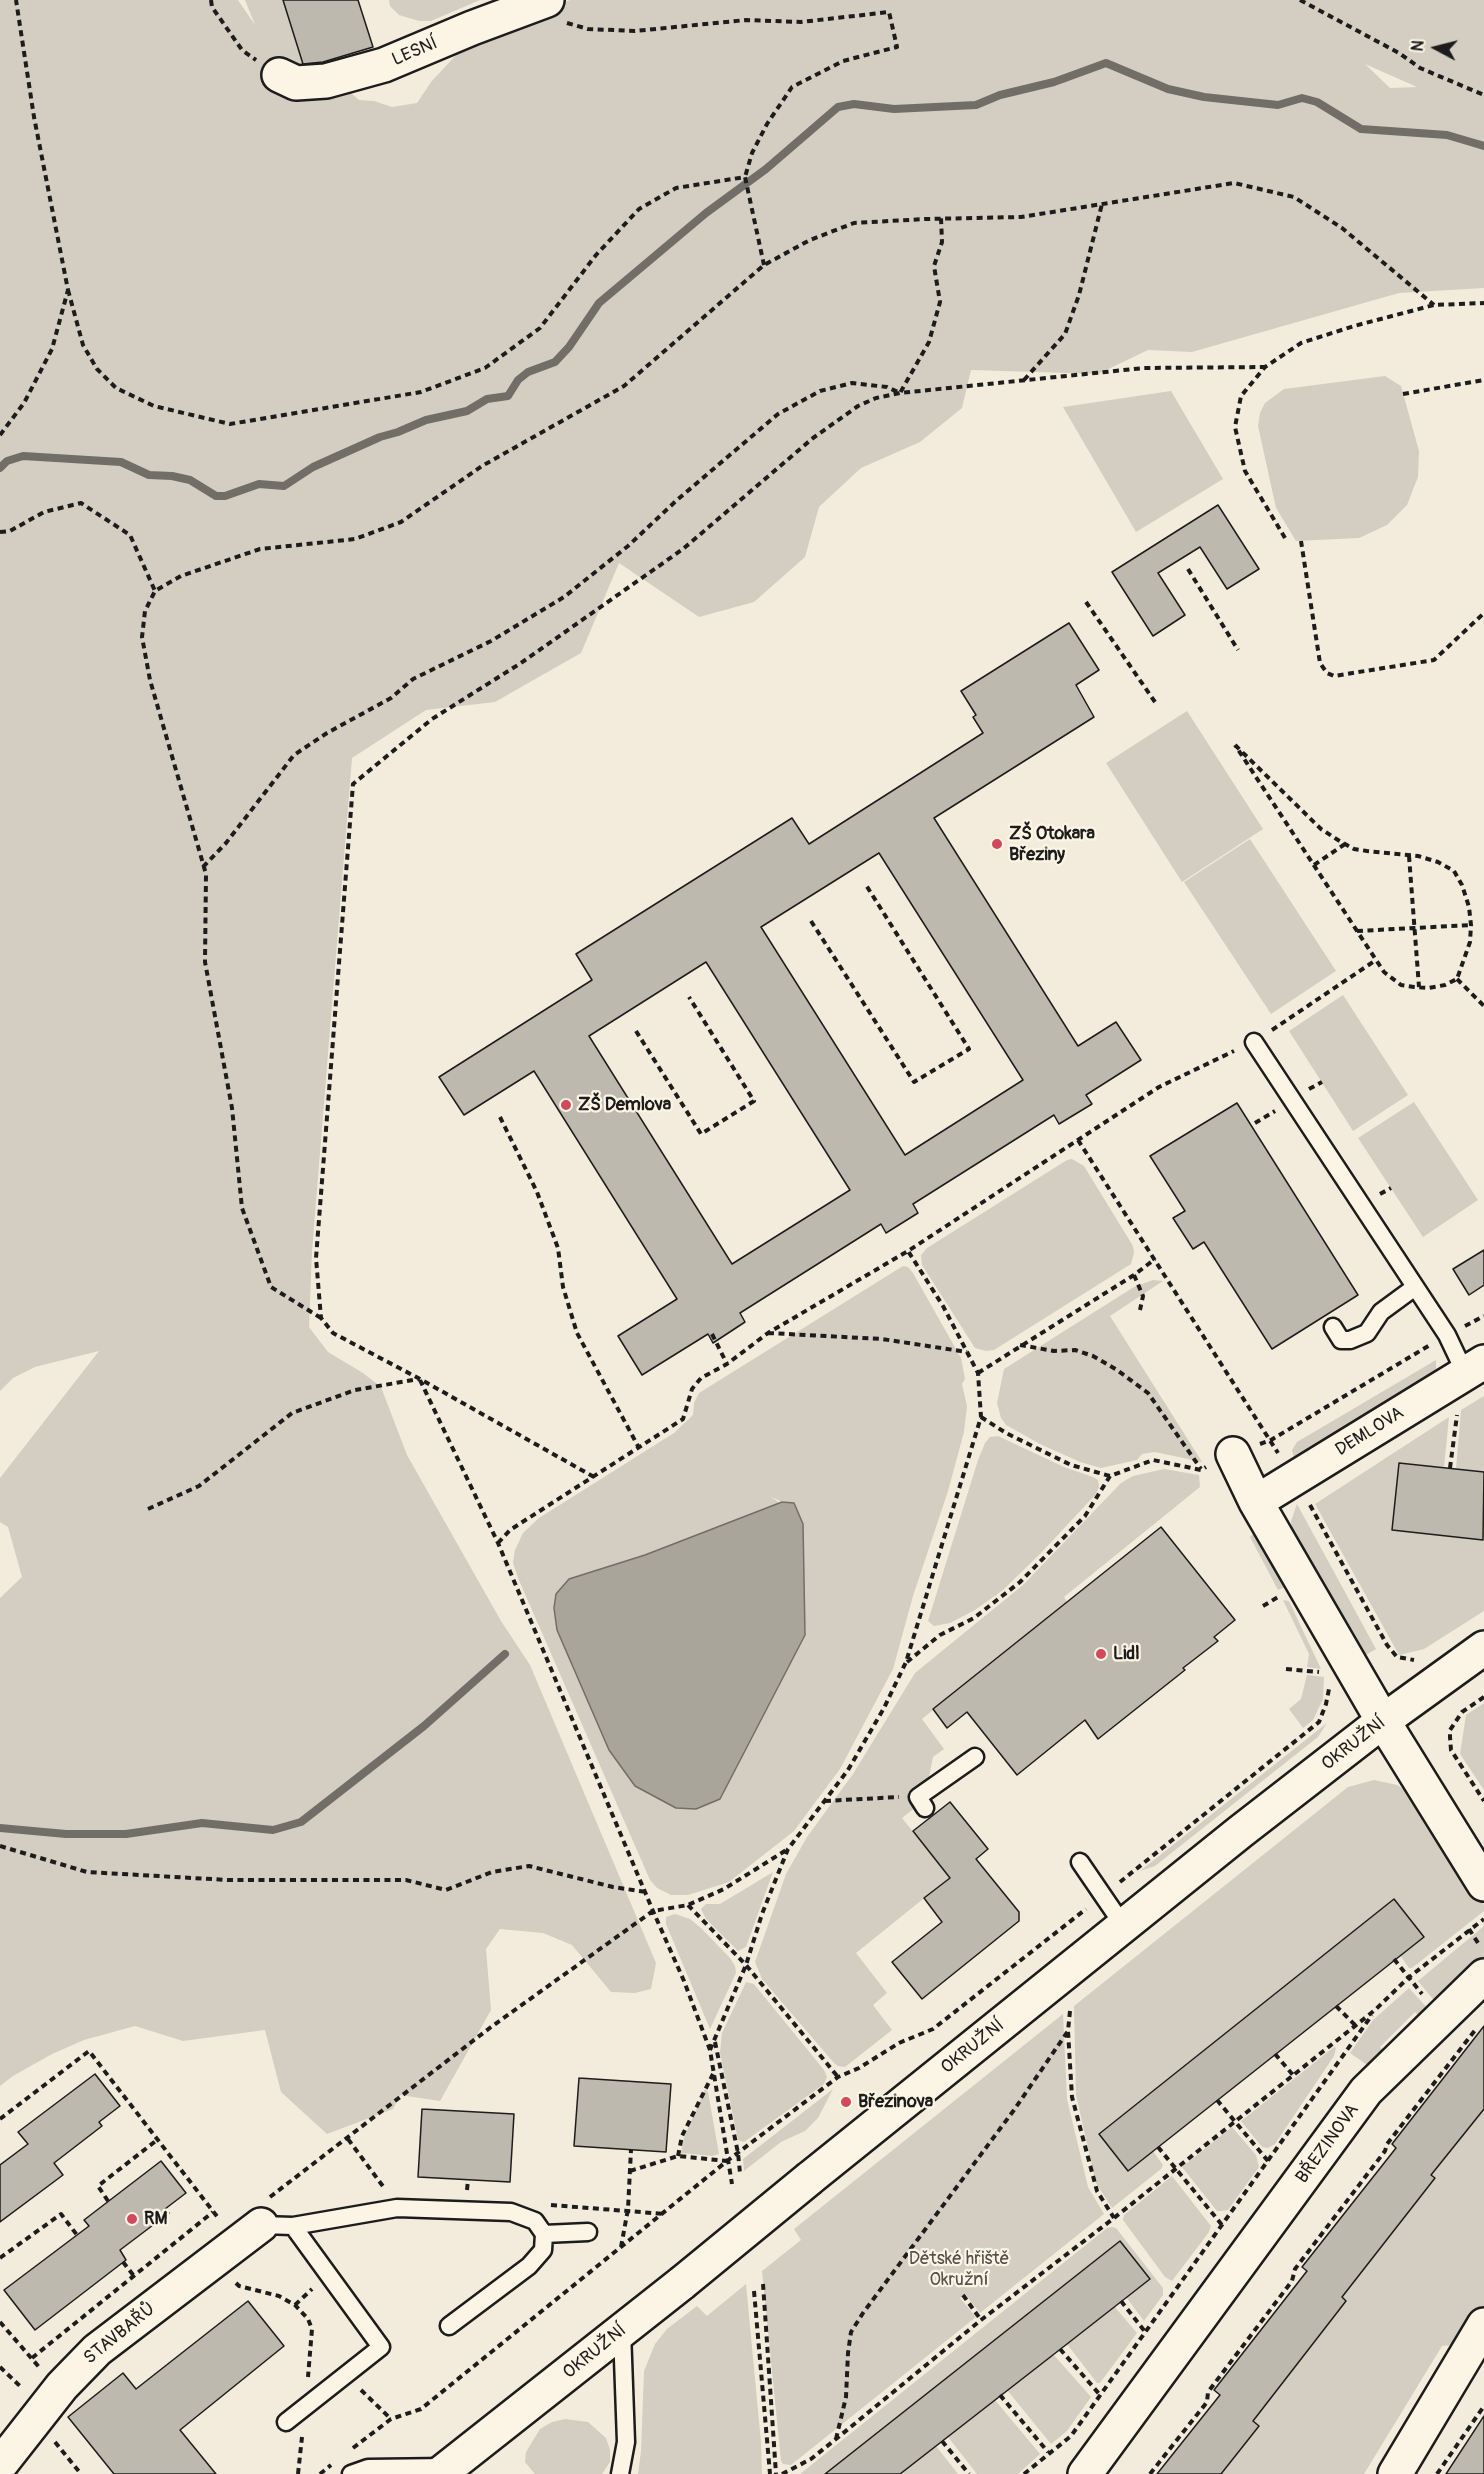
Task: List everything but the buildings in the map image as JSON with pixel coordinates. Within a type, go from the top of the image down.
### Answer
[{"type":"street","name":"LESNÍ","points":[[279,75],[296,83],[326,81],[361,72],[547,0]]},
{"type":"street","name":"DEMLOVA","points":[[1256,1502],[1294,1481],[1474,1368]]},
{"type":"street","points":[[1233,1454],[1256,1502],[1383,1721],[1484,1884]]},
{"type":"street","name":"OKRUŽNÍ","points":[[444,2470],[682,2283],[1123,1925],[1383,1721],[1484,1648]]},
{"type":"street","name":"BŘEZINOVA","points":[[1085,2474],[1366,2091],[1484,1976]]},
{"type":"street","name":"STAVBAŘŮ","points":[[0,2464],[62,2386],[97,2350],[213,2261],[262,2213]]},
{"type":"street","points":[[1395,2474],[1484,2325]]},
{"type":"lane","points":[[1254,1042],[1447,1335],[1474,1368]]},
{"type":"lane","points":[[1333,1327],[1341,1340],[1350,1340],[1367,1333],[1381,1312],[1415,1287]]},
{"type":"lane","points":[[922,1803],[975,1757]]},
{"type":"lane","points":[[1080,1862],[1123,1925]]},
{"type":"lane","points":[[293,2226],[397,2208],[511,2212],[535,2221],[544,2234],[543,2250],[529,2266],[449,2326]]},
{"type":"lane","points":[[262,2213],[293,2226],[381,2347],[286,2422]]},
{"type":"lane","points":[[544,2234],[588,2232]]},
{"type":"lane","points":[[620,2474],[626,2442],[622,2331]]},
{"type":"lane","points":[[351,2474],[368,2468],[444,2470]]},
{"type":"path","points":[[16,0],[34,117],[68,290],[83,345],[97,369],[116,388],[154,405],[230,424],[421,392],[485,368],[540,328],[596,255],[639,209],[676,188],[745,177]]},
{"type":"path","points":[[211,0],[212,7],[242,50],[279,75]]},
{"type":"path","points":[[547,0],[564,22],[588,29],[635,31],[746,20],[801,22],[889,12],[897,46],[843,61],[792,87],[767,124],[752,153],[745,177],[764,265]]},
{"type":"path","points":[[1300,0],[1399,53],[1420,68],[1484,95]]},
{"type":"path","points":[[594,1477],[333,1333],[321,1318],[271,1287],[242,1208],[232,1108],[205,962],[206,874],[150,680],[142,637],[145,610],[155,591],[181,576],[260,549],[355,538],[401,522],[482,466],[624,386],[764,265],[810,240],[854,223],[941,218],[1021,217],[1234,183],[1294,197],[1342,228],[1434,305]]},
{"type":"path","points":[[1023,380],[1065,334],[1079,295],[1102,204]]},
{"type":"path","points":[[900,393],[929,342],[940,302],[934,266],[942,242],[941,218]]},
{"type":"path","points":[[0,435],[24,403],[52,349],[68,290]]},
{"type":"path","points":[[1285,538],[1245,471],[1235,427],[1241,396],[1265,367],[1301,343],[1354,326],[1434,305],[1484,303]]},
{"type":"path","points":[[321,1318],[316,1258],[353,784],[432,719],[521,663],[683,549],[813,438],[858,406],[876,398],[900,393],[1144,368],[1265,367]]},
{"type":"path","points":[[1403,394],[1484,380]]},
{"type":"path","points":[[203,867],[226,843],[294,755],[327,733],[391,698],[413,679],[491,640],[564,597],[628,546],[778,414],[820,391],[852,383],[887,387],[900,393]]},
{"type":"path","points":[[0,532],[10,531],[44,512],[81,503],[130,535],[155,591]]},
{"type":"path","points":[[1301,541],[1320,663],[1327,673],[1334,676],[1434,660],[1484,613]]},
{"type":"path","points":[[1188,569],[1239,650]]},
{"type":"path","points":[[1086,602],[1155,702]]},
{"type":"path","points":[[1235,745],[1321,829],[1345,844],[1367,851],[1409,856],[1438,862],[1454,871],[1462,885],[1469,907],[1470,942],[1457,979],[1444,985],[1419,987],[1401,985],[1384,972],[1235,745]]},
{"type":"path","points":[[1314,865],[1345,844]]},
{"type":"path","points":[[1409,856],[1419,987]]},
{"type":"path","points":[[811,921],[914,1082],[969,1049],[866,885]]},
{"type":"path","points":[[1356,931],[1471,925]]},
{"type":"path","points":[[498,1543],[510,1530],[683,1419],[692,1389],[701,1378],[727,1364],[768,1333],[908,1251],[1159,1087],[1254,1042],[1376,960]]},
{"type":"path","points":[[1457,979],[1484,1006]]},
{"type":"path","points":[[636,1031],[701,1134],[754,1101],[689,997]]},
{"type":"path","points":[[501,1117],[537,1192],[558,1248],[563,1287],[578,1333],[639,1448]]},
{"type":"path","points":[[1078,1140],[1271,1440],[1447,1335]]},
{"type":"path","points":[[710,2050],[746,1965],[762,1914],[788,1849],[854,1760],[884,1708],[906,1662],[981,1417],[978,1373],[943,1306],[908,1251]]},
{"type":"path","points":[[978,1373],[1134,1275],[1155,1259]]},
{"type":"path","points":[[1134,1275],[1143,1296],[1140,1310]]},
{"type":"path","points":[[768,1333],[882,1339],[968,1352]]},
{"type":"path","points":[[712,1334],[727,1364]]},
{"type":"path","points":[[981,1417],[1006,1433],[1071,1465],[1110,1476],[1153,1460],[1201,1470],[1148,1393],[1117,1370],[1093,1356],[1075,1350],[1054,1351],[1020,1345]]},
{"type":"path","points":[[148,1509],[199,1486],[292,1413],[355,1390],[420,1379]]},
{"type":"path","points":[[420,1379],[498,1543],[652,1911],[684,1981],[710,2050],[732,2184]]},
{"type":"path","points":[[1448,1414],[1458,1408],[1450,1468]]},
{"type":"path","points":[[906,1662],[940,1635],[975,1618],[1020,1582],[1085,1516],[1110,1476]]},
{"type":"path","points":[[1308,1502],[1387,1645],[1396,1657],[1414,1660],[1422,1657]]},
{"type":"path","points":[[1286,1669],[1314,1672]]},
{"type":"path","points":[[345,2376],[391,2419],[421,2409],[665,2214],[727,2161],[838,2077],[859,2068],[898,2043],[933,2029],[1027,1957],[1319,1722],[1330,1686]]},
{"type":"path","points":[[1484,1697],[1462,1712],[1450,1730],[1450,1737],[1451,1750],[1484,1801]]},
{"type":"path","points":[[825,1801],[868,1797],[922,1803]]},
{"type":"path","points":[[0,1846],[87,1872],[228,1880],[406,1880],[446,1890],[492,1872],[529,1866],[613,1887],[646,1892]]},
{"type":"path","points":[[262,2213],[491,2027],[652,1911],[688,1905],[724,1889],[788,1849]]},
{"type":"path","points":[[688,1905],[746,1965],[838,2077]]},
{"type":"path","points":[[782,2474],[811,2459],[981,2320],[1356,2026],[1408,1978],[1484,1919]]},
{"type":"path","points":[[1469,1929],[1484,1952]]},
{"type":"path","points":[[1394,1959],[1442,2017]]},
{"type":"path","points":[[1336,2006],[1356,2026]]},
{"type":"path","points":[[1024,2474],[1048,2452],[1071,2436],[1375,2010]]},
{"type":"path","points":[[1070,2011],[1068,2031],[1075,2108],[1097,2191],[1114,2218]]},
{"type":"path","points":[[1150,2474],[1207,2402],[1208,2392],[1292,2281],[1295,2269],[1385,2151],[1387,2144],[1477,2028]]},
{"type":"path","points":[[836,2439],[846,2397],[851,2332],[1014,2110],[1068,2031]]},
{"type":"path","points":[[714,2039],[738,2153],[740,2174]]},
{"type":"path","points":[[0,2119],[89,2051],[220,2221]]},
{"type":"path","points":[[1275,2054],[1293,2075]]},
{"type":"path","points":[[678,2156],[682,2136],[713,2074]]},
{"type":"path","points":[[1217,2100],[1268,2161]]},
{"type":"path","points":[[108,2201],[98,2186],[157,2140]]},
{"type":"path","points":[[1158,2147],[1222,2225]]},
{"type":"path","points":[[621,2248],[628,2209],[631,2150]]},
{"type":"path","points":[[630,2171],[678,2156],[727,2161]]},
{"type":"path","points":[[628,2209],[665,2214]]},
{"type":"path","points":[[32,2358],[213,2212]]},
{"type":"path","points":[[0,2258],[61,2214],[77,2235]]},
{"type":"path","points":[[213,2261],[238,2286],[279,2296],[295,2304],[308,2319],[312,2329],[308,2376],[312,2402]]},
{"type":"path","points":[[123,2262],[140,2284]]},
{"type":"path","points":[[763,2284],[777,2474]]},
{"type":"path","points":[[754,2290],[770,2474]]},
{"type":"path","points":[[963,2295],[981,2320]]},
{"type":"path","points":[[1121,2301],[1146,2333]]},
{"type":"path","points":[[0,2322],[44,2372],[62,2386]]},
{"type":"path","points":[[1060,2349],[1101,2396]]},
{"type":"path","points":[[1000,2395],[1048,2452]]},
{"type":"path","points":[[1437,2474],[1484,2406]]},
{"type":"path","points":[[36,2419],[81,2474]]},
{"type":"path","points":[[942,2442],[969,2474]]},
{"type":"green space","points":[[0,0],[238,0],[255,25],[245,0],[293,0],[284,3],[306,72],[365,70],[352,94],[359,100],[374,101],[392,107],[417,103],[431,82],[457,54],[495,30],[570,0],[1484,0],[1484,288],[1399,293],[1192,352],[1148,350],[1098,374],[971,370],[962,408],[920,442],[861,468],[819,507],[805,557],[754,602],[699,617],[619,563],[581,653],[495,702],[426,710],[352,758],[312,1251],[309,1327],[328,1352],[381,1387],[407,1455],[501,1621],[530,1665],[656,1963],[651,1989],[635,1993],[611,1992],[572,1945],[543,1933],[500,1929],[486,1949],[491,2010],[440,2101],[400,2095],[393,2109],[327,2134],[281,2092],[265,2030],[183,2041],[135,2026],[84,2040],[52,2054],[0,2086],[0,1598],[22,1577],[8,1527],[0,1522],[0,1478],[99,1351],[35,1367],[13,1378],[0,1391]],"holes":[[[1365,64],[1417,87],[1390,88]]]},
{"type":"green space","points":[[389,0],[480,0],[431,21],[419,21],[399,15],[390,6]]},
{"type":"green space","points":[[1385,376],[1401,386],[1419,451],[1418,477],[1407,505],[1387,525],[1359,538],[1296,541],[1276,508],[1258,426],[1260,413],[1265,403],[1284,389]]},
{"type":"green space","points":[[1171,391],[1223,479],[1136,532],[1063,407]]},
{"type":"green space","points":[[1187,711],[1263,829],[1182,882],[1106,763]]},
{"type":"green space","points":[[1250,839],[1336,971],[1271,1014],[1184,882]]},
{"type":"green space","points":[[1343,995],[1408,1095],[1353,1131],[1289,1031]]},
{"type":"green space","points":[[1414,1102],[1478,1200],[1423,1237],[1358,1138]]},
{"type":"green space","points":[[1072,1159],[1084,1166],[1133,1246],[1131,1264],[994,1350],[986,1351],[975,1348],[922,1265],[921,1255],[927,1248]]},
{"type":"green space","points":[[903,1266],[908,1267],[913,1273],[961,1358],[965,1379],[962,1384],[967,1406],[964,1432],[948,1491],[913,1596],[893,1669],[840,1769],[794,1831],[729,1882],[688,1895],[671,1895],[657,1888],[650,1880],[513,1563],[515,1550],[523,1533],[539,1518],[674,1433],[693,1415],[694,1403],[699,1393]],"holes":[[[770,1496],[782,1502],[794,1503],[805,1635],[720,1799],[569,1579],[645,1555],[780,1503]]]},
{"type":"green space","points":[[1153,1280],[1163,1281],[1110,1316],[1202,1462],[1155,1452],[1142,1454],[1137,1460],[1101,1468],[1080,1462],[1040,1444],[1006,1425],[1001,1418],[997,1403],[1004,1369],[1134,1287]]},
{"type":"green space","points":[[1436,1360],[1433,1375],[1295,1463],[1292,1450],[1297,1442]]},
{"type":"green space","points":[[1484,1396],[1484,1472],[1456,1469],[1461,1410]]},
{"type":"green space","points":[[1449,1417],[1444,1467],[1399,1463],[1392,1530],[1482,1540],[1484,1529],[1484,1611],[1424,1649],[1399,1655],[1315,1504]]},
{"type":"green space","points":[[998,1436],[1064,1467],[1093,1477],[1098,1480],[1099,1487],[1096,1494],[1003,1590],[975,1610],[950,1623],[934,1626],[928,1621],[978,1460],[990,1437]]},
{"type":"green space","points":[[1164,1469],[1199,1475],[1200,1487],[1064,1597],[1067,1602],[922,1719],[944,1749],[933,1757],[926,1792],[917,1806],[902,1818],[969,1901],[943,1883],[856,1953],[887,1993],[873,2005],[892,2030],[845,2067],[838,2066],[762,1979],[755,1962],[786,1874],[807,1837],[853,1774],[915,1673],[1023,1585],[1121,1483],[1133,1476]]},
{"type":"green space","points":[[1297,1504],[1376,1649],[1366,1655],[1352,1641],[1293,1536],[1291,1521]]},
{"type":"green space","points":[[1255,1532],[1290,1585],[1278,1590],[1250,1537]]},
{"type":"green space","points":[[1283,1600],[1289,1601],[1321,1669],[1307,1667],[1309,1654]]},
{"type":"green space","points":[[1307,1675],[1324,1677],[1323,1699],[1313,1720],[1303,1728],[1289,1709],[1301,1699]]},
{"type":"green space","points":[[1484,1703],[1484,1790],[1460,1754],[1466,1715]]},
{"type":"green space","points":[[1327,1723],[1318,1737],[1155,1866],[1140,1871]]},
{"type":"green space","points":[[1374,1780],[1397,1785],[1411,1794],[1484,1905],[1484,1911],[1412,1968],[1409,1968],[1400,1955],[1424,1936],[1394,1899],[1099,2133],[1128,2170],[1153,2151],[1163,2165],[1112,2208],[1096,2183],[1076,2095],[1074,2006],[1348,1787]]},
{"type":"green space","points":[[773,1872],[746,1947],[738,1951],[706,1919],[701,1909],[706,1904],[720,1904]]},
{"type":"green space","points":[[675,1914],[690,1919],[702,1929],[735,1966],[736,1973],[710,2029],[666,1924],[666,1917]]},
{"type":"green space","points":[[1484,1926],[1484,1959],[1437,2004],[1418,1981]]},
{"type":"green space","points":[[746,1982],[754,1984],[824,2070],[827,2077],[824,2084],[744,2142],[738,2140],[720,2053],[722,2033]]},
{"type":"green space","points":[[1409,1988],[1430,2011],[1422,2019],[1415,2012],[1380,2047],[1386,2054],[1373,2069],[1350,2053],[1373,2020]]},
{"type":"green space","name":"Dětské hřiště Okružní","points":[[1063,2014],[1067,2099],[1088,2187],[1104,2214],[980,2313],[965,2294],[963,2295],[960,2298],[976,2317],[791,2465],[783,2464],[762,2271],[801,2240],[794,2229]]},
{"type":"green space","points":[[1334,2047],[1336,2048],[1334,2056],[1275,2144],[1268,2148],[1262,2147],[1241,2121]]},
{"type":"green space","points":[[705,2089],[708,2092],[719,2154],[712,2156],[681,2153],[684,2138]]},
{"type":"green space","points":[[833,2089],[818,2118],[805,2131],[781,2142],[744,2171],[743,2159]]},
{"type":"green space","points":[[1484,2108],[1484,2308],[1476,2321],[1469,2317],[1459,2335],[1464,2344],[1442,2346],[1364,2474],[1221,2474],[1259,2426],[1253,2421],[1346,2302],[1342,2297],[1435,2179],[1431,2175]]},
{"type":"green space","points":[[1232,2127],[1256,2155],[1259,2167],[1228,2210],[1217,2211],[1182,2167]]},
{"type":"green space","points":[[1172,2176],[1211,2226],[1209,2232],[1172,2281],[1165,2277],[1123,2220],[1124,2215]]},
{"type":"green space","points":[[1107,2228],[1116,2228],[1163,2288],[1163,2295],[1144,2321],[1126,2297],[943,2381],[825,2474],[800,2474]]},
{"type":"green space","points":[[746,2284],[762,2474],[638,2474],[644,2371],[655,2344],[667,2329],[697,2306],[707,2316]]},
{"type":"green space","points":[[1114,2306],[1137,2333],[1100,2383],[1097,2383],[1067,2344]]},
{"type":"green space","points":[[1053,2354],[1091,2397],[1067,2431],[1051,2444],[1007,2390]]},
{"type":"green space","points":[[995,2400],[1040,2454],[1018,2474],[977,2474],[948,2437]]},
{"type":"green space","points":[[565,2419],[588,2422],[606,2438],[610,2450],[610,2462],[602,2474],[535,2474],[525,2462],[526,2452],[540,2429],[552,2422]]},
{"type":"green space","points":[[936,2446],[958,2474],[900,2474]]},
{"type":"shaded area","points":[[782,1502],[794,1503],[803,1524],[805,1635],[720,1799],[696,1809],[676,1808],[635,1786],[609,1750],[557,1630],[554,1608],[556,1594],[569,1579],[645,1555]]},
{"type":"waterway","points":[[0,468],[7,461],[23,456],[121,462],[149,475],[190,480],[216,496],[225,496],[259,484],[284,486],[313,467],[380,437],[426,420],[467,411],[487,399],[508,396],[518,380],[528,372],[555,362],[569,347],[599,303],[706,213],[766,169],[838,107],[854,104],[894,109],[976,105],[1000,95],[1054,82],[1106,63],[1168,89],[1204,97],[1278,105],[1302,98],[1317,102],[1361,129],[1447,135],[1484,146]]},
{"type":"waterway","points":[[0,1828],[66,1834],[126,1834],[202,1823],[273,1830],[301,1822],[424,1726],[505,1654]]},
{"type":"place","name":"ZŠ Otokara Březiny","points":[[997,844]]},
{"type":"place","name":"ZŠ Demlova","points":[[566,1105]]},
{"type":"place","name":"Lidl","points":[[1101,1654]]},
{"type":"place","name":"Březinova","points":[[846,2102]]},
{"type":"place","name":"RM","points":[[132,2219]]}]
